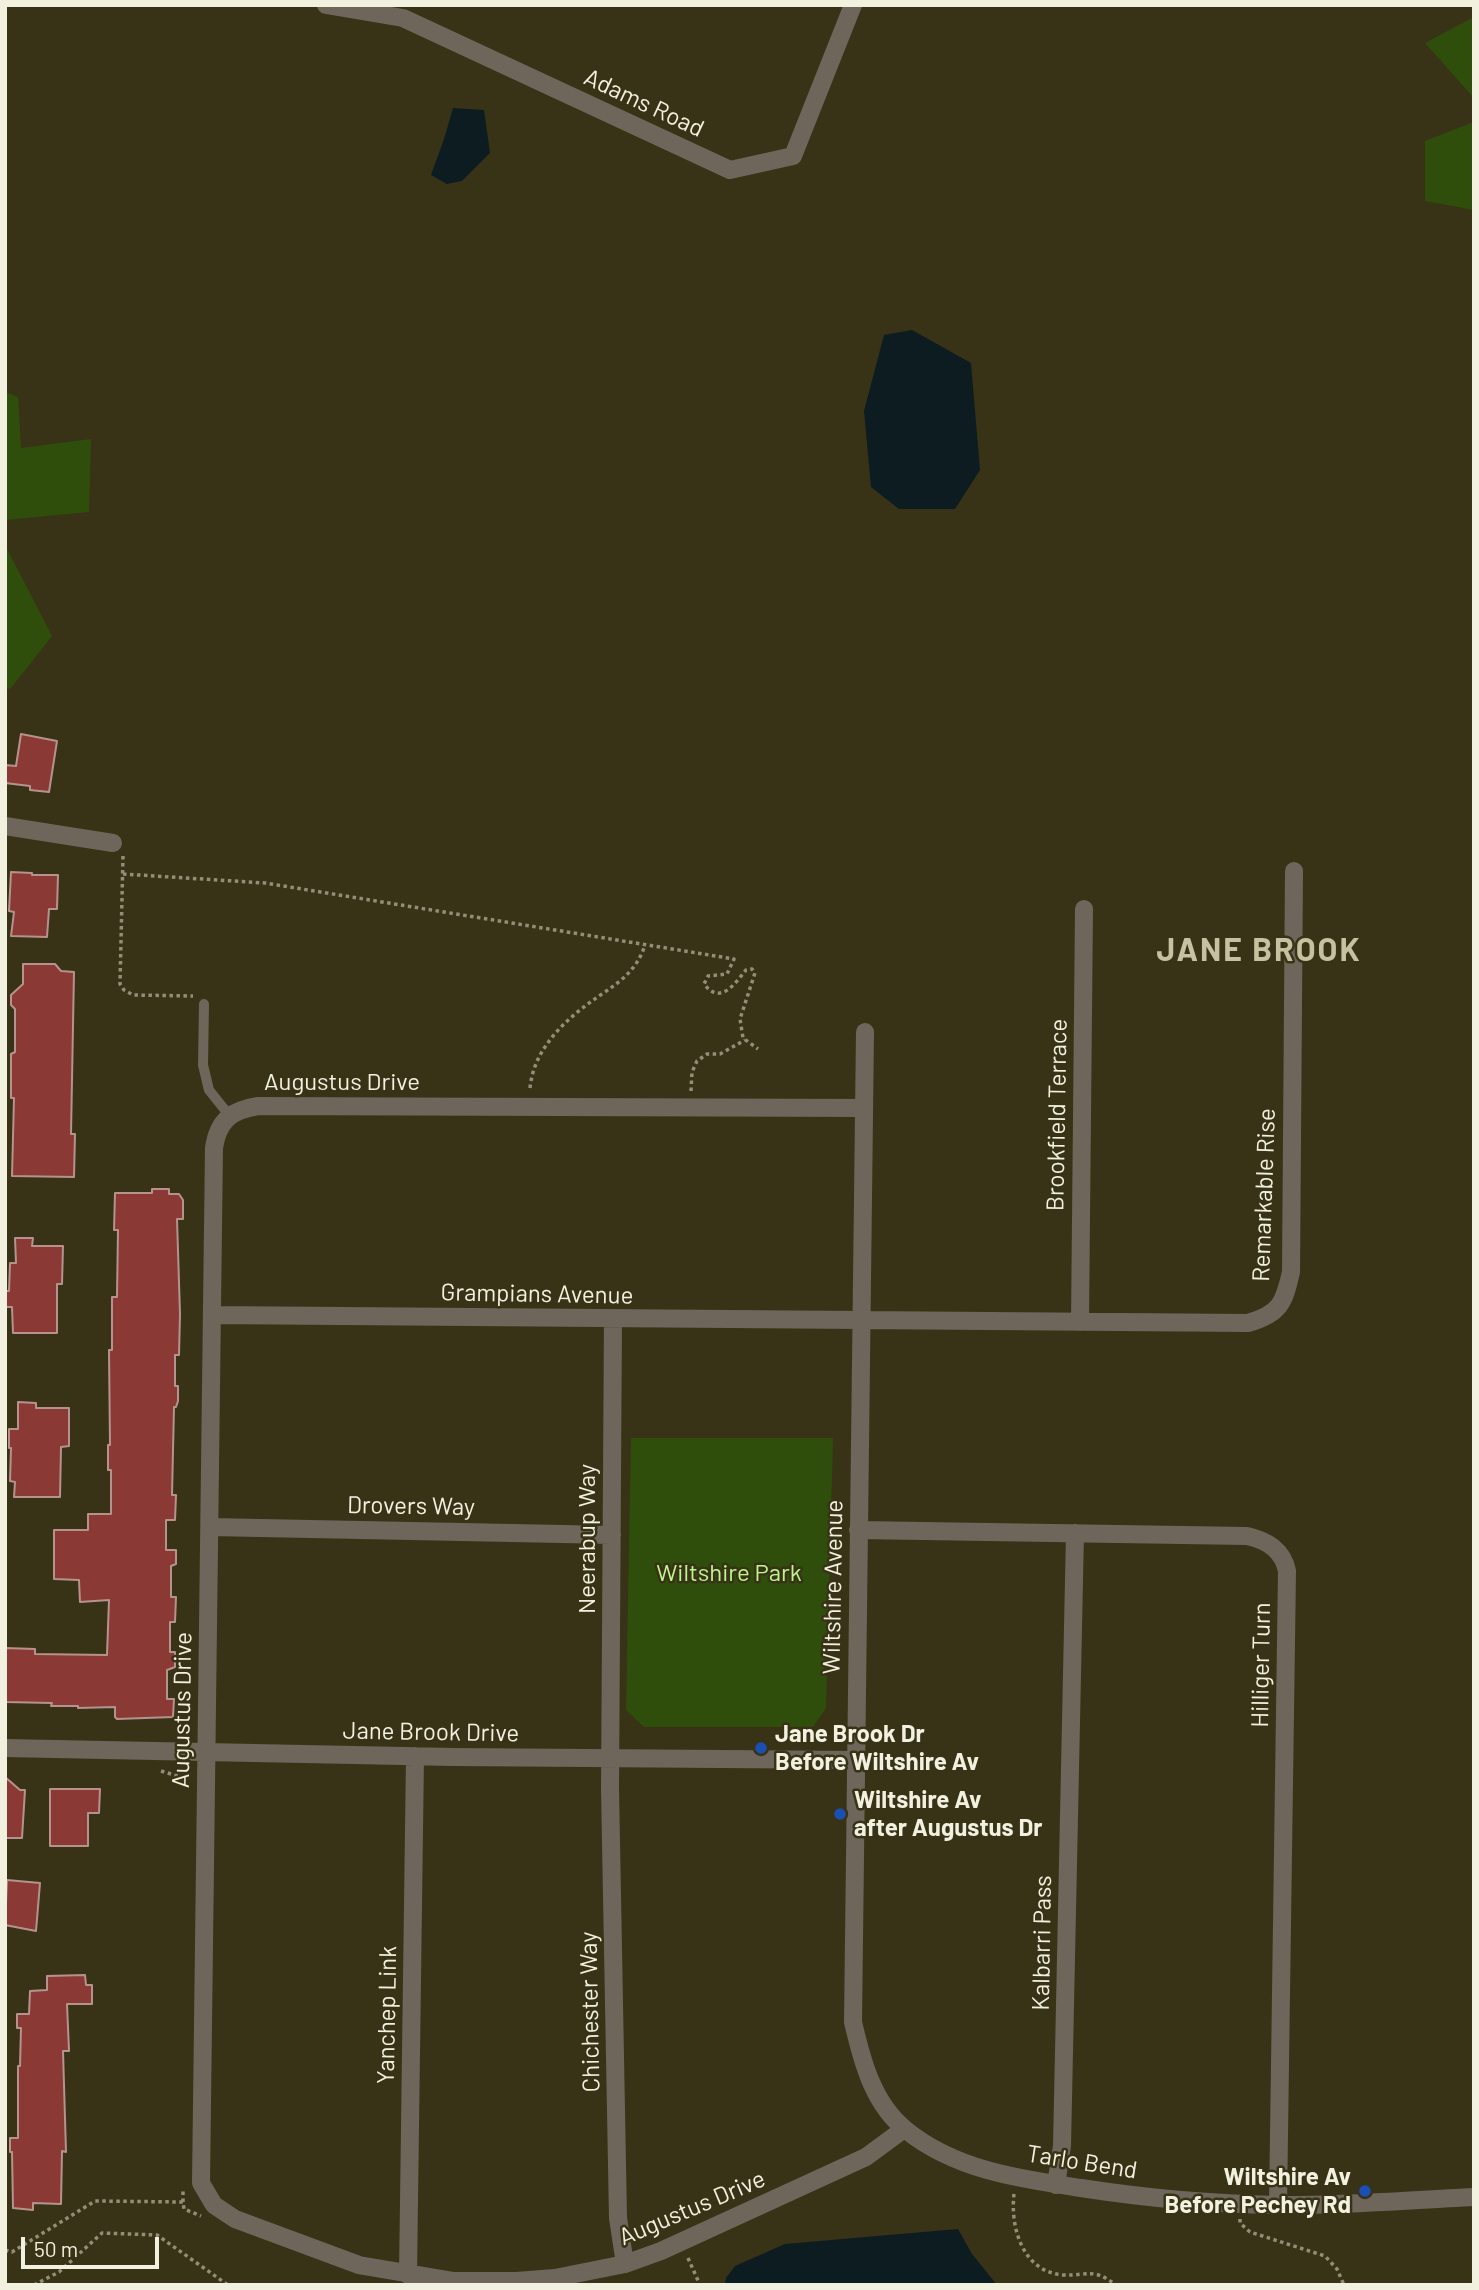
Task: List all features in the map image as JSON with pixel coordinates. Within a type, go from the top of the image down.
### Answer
[{"type":"street","name":"Adams Road","points":[[326,5],[403,18],[730,170],[793,156],[853,5]]},
{"type":"street","points":[[5,826],[118,850]]},
{"type":"street","name":"Remarkable Rise","points":[[861,1321],[1248,1323],[1267,1318],[1277,1309],[1287,1292],[1291,1272],[1294,871]]},
{"type":"street","name":"Brookfield Terrace","points":[[1080,1322],[1084,909]]},
{"type":"street","name":"Wiltshire Avenue","points":[[865,1032],[853,2022],[870,2081],[885,2106],[904,2129]]},
{"type":"street","name":"Augustus Drive","points":[[864,1108],[258,1106],[240,1109],[229,1115],[215,1135],[201,2183],[214,2205],[235,2219],[359,2265],[454,2281],[516,2281],[555,2278],[625,2264],[711,2230],[866,2157],[904,2129]]},
{"type":"street","name":"Grampians Avenue","points":[[212,1315],[861,1321]]},
{"type":"street","name":"Neerabup Way","points":[[610,1759],[613,1319]]},
{"type":"street","name":"Drovers Way","points":[[210,1527],[612,1535]]},
{"type":"street","name":"Hilliger Turn","points":[[858,1530],[1247,1536],[1276,1549],[1286,1564],[1279,2205]]},
{"type":"street","name":"Kalbarri Pass","points":[[1056,2185],[1062,2146],[1075,1533]]},
{"type":"street","name":"Jane Brook Drive","points":[[5,1748],[610,1759],[855,1760]]},
{"type":"street","name":"Yanchep Link","points":[[408,2275],[415,1756]]},
{"type":"street","name":"Chichester Way","points":[[610,1759],[618,2218],[625,2264]]},
{"type":"street","name":"Tarlo Bend","points":[[904,2129],[935,2151],[961,2163],[1056,2185],[1146,2197],[1279,2205],[1474,2197]]},
{"type":"lane","points":[[202,1002],[202,1065],[209,1090],[229,1115]]},
{"type":"path","points":[[118,850],[123,874],[120,984],[133,995],[196,996],[202,1002]]},
{"type":"path","points":[[123,874],[265,884],[734,959],[727,974],[708,976],[704,984],[712,992],[720,993],[731,989],[746,970],[752,969],[755,979],[740,1019],[743,1038],[758,1049]]},
{"type":"path","points":[[530,1091],[536,1064],[560,1026],[618,983],[641,958],[645,945]]},
{"type":"path","points":[[691,1092],[692,1072],[697,1062],[707,1054],[720,1054],[745,1041]]},
{"type":"path","points":[[159,1770],[181,1777],[187,1786],[190,1800]]},
{"type":"path","points":[[183,2188],[184,2209],[208,2219]]},
{"type":"path","points":[[1015,2188],[1013,2206],[1017,2237],[1032,2263],[1046,2271],[1063,2275],[1095,2273],[1116,2285]]},
{"type":"path","points":[[5,2250],[12,2252],[95,2202],[183,2202]]},
{"type":"path","points":[[1240,2217],[1240,2223],[1250,2232],[1325,2256],[1338,2269],[1343,2285]]},
{"type":"path","points":[[34,2285],[59,2272],[102,2233],[157,2235],[228,2285]]},
{"type":"path","points":[[686,2253],[700,2285]]},
{"type":"green space","points":[[1474,17],[1474,98],[1425,43]]},
{"type":"green space","points":[[1474,122],[1474,210],[1425,201],[1425,141]]},
{"type":"green space","points":[[5,392],[18,397],[21,448],[91,439],[89,512],[5,520]]},
{"type":"green space","points":[[5,545],[52,636],[10,689],[5,688]]},
{"type":"green space","name":"Wiltshire Park","points":[[631,1438],[833,1438],[826,1708],[813,1727],[644,1727],[626,1710]]},
{"type":"shaded area","points":[[453,108],[484,110],[490,153],[462,181],[447,184],[431,175]]},
{"type":"shaded area","points":[[912,330],[971,363],[980,470],[955,509],[899,509],[871,487],[864,411],[884,335]]},
{"type":"shaded area","points":[[958,2229],[972,2254],[997,2285],[725,2285],[726,2278],[735,2266],[785,2244]]},
{"type":"building","points":[[21,734],[57,741],[49,792],[5,783],[5,765],[16,766]]},
{"type":"building","points":[[11,872],[58,875],[57,909],[49,909],[47,937],[11,936],[14,912],[9,911]]},
{"type":"building","points":[[23,964],[55,964],[61,971],[74,972],[71,1134],[75,1134],[74,1177],[12,1176],[14,1098],[11,1098],[11,1054],[15,1052],[15,1009],[11,1005],[11,995],[23,984]]},
{"type":"building","points":[[152,1189],[169,1189],[169,1194],[179,1194],[183,1200],[183,1219],[177,1219],[180,1314],[179,1355],[175,1355],[178,1401],[174,1407],[172,1495],[176,1495],[175,1520],[166,1520],[166,1550],[176,1550],[176,1564],[171,1566],[171,1597],[176,1597],[175,1622],[170,1622],[170,1652],[175,1652],[175,1667],[167,1670],[167,1699],[174,1699],[173,1717],[117,1719],[115,1707],[78,1708],[51,1706],[52,1703],[5,1702],[5,1648],[35,1649],[35,1654],[107,1655],[109,1600],[80,1602],[79,1580],[54,1579],[54,1530],[88,1530],[88,1514],[111,1514],[111,1470],[108,1470],[109,1350],[112,1350],[112,1297],[117,1297],[118,1230],[114,1230],[115,1193],[152,1193]]},
{"type":"building","points":[[15,1238],[33,1238],[32,1246],[63,1246],[62,1284],[57,1284],[57,1333],[13,1333],[12,1307],[5,1307],[5,1291],[9,1291],[10,1263],[16,1263]]},
{"type":"building","points":[[18,1402],[36,1403],[36,1408],[69,1408],[69,1446],[61,1447],[60,1497],[14,1497],[15,1482],[10,1481],[9,1429],[18,1429]]},
{"type":"building","points":[[5,1777],[20,1790],[25,1790],[22,1838],[5,1838]]},
{"type":"building","points":[[50,1789],[100,1789],[99,1813],[88,1813],[88,1846],[50,1846]]},
{"type":"building","points":[[7,1880],[40,1883],[36,1931],[5,1925]]},
{"type":"building","points":[[85,1975],[86,1985],[92,1985],[92,2004],[67,2004],[69,2051],[63,2051],[66,2152],[62,2151],[61,2204],[33,2203],[33,2210],[13,2208],[10,2138],[18,2138],[21,2028],[17,2028],[17,2014],[29,2014],[30,1991],[47,1990],[47,1976]]},
{"type":"place","name":"Jane Brook Dr Before Wiltshire Av","points":[[761,1748]]},
{"type":"place","name":"Wiltshire Av after Augustus Dr","points":[[840,1814]]},
{"type":"place","name":"Wiltshire Av Before Pechey Rd","points":[[1365,2191]]},
{"type":"district","name":"JANE BROOK","points":[[1259,950]]}]
